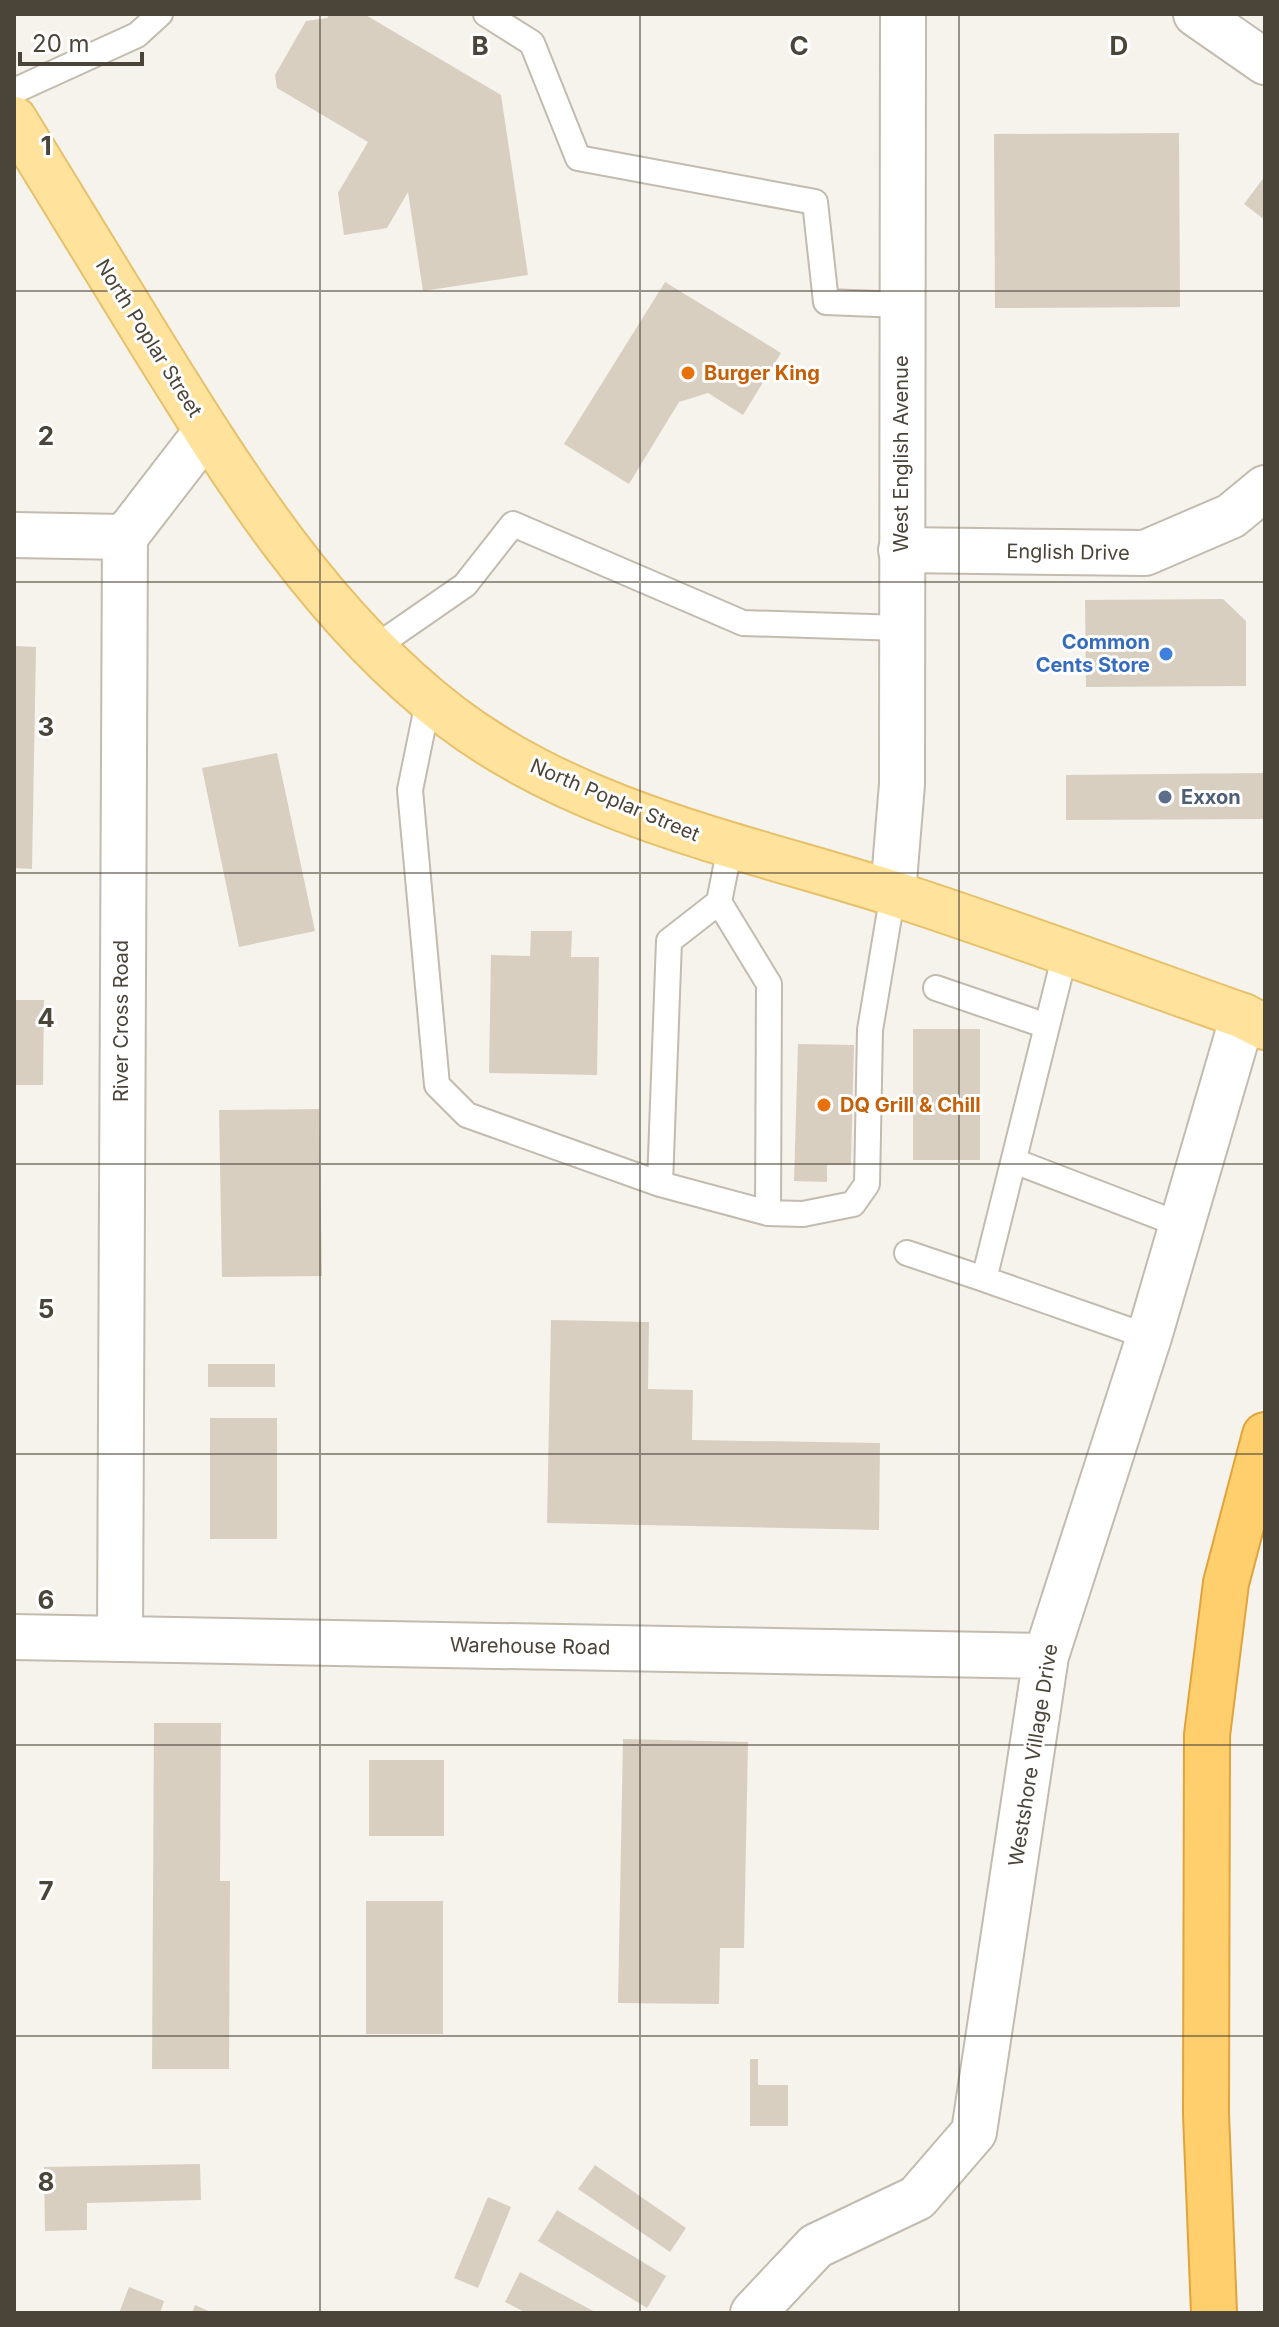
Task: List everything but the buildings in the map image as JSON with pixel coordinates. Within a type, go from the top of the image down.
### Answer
[{"type":"highway","points":[[1214,2313],[1206,2114],[1207,1735],[1226,1583],[1265,1435]]},
{"type":"main road","name":"North Poplar Street","points":[[14,119],[206,432],[302,566],[374,648],[452,718],[541,772],[655,821],[730,847],[893,893],[1254,1022]]},
{"type":"street","name":"West English Avenue","points":[[893,893],[902,784],[903,14]]},
{"type":"street","points":[[1196,14],[1265,62]]},
{"type":"street","points":[[14,535],[125,537],[206,432]]},
{"type":"street","name":"English Drive","points":[[901,550],[1145,553],[1231,516],[1265,488]]},
{"type":"street","name":"River Cross Road","points":[[120,1638],[125,537]]},
{"type":"street","name":"Westshore Village Drive","points":[[753,2313],[816,2246],[917,2198],[974,2132],[1046,1656],[1149,1337],[1181,1225],[1254,1022]]},
{"type":"street","name":"Warehouse Road","points":[[14,1637],[1046,1656]]},
{"type":"lane","points":[[14,91],[137,35],[160,14]]},
{"type":"lane","points":[[486,14],[532,43],[578,158],[815,202],[826,302],[902,305]]},
{"type":"lane","points":[[374,648],[465,585],[513,524],[743,623],[901,628]]},
{"type":"lane","points":[[429,697],[410,790],[437,1085],[467,1115],[660,1184],[768,1213],[803,1214],[853,1204],[867,1184],[870,1030],[893,893]]},
{"type":"lane","points":[[660,1184],[669,941],[719,902],[730,847]]},
{"type":"lane","points":[[719,902],[769,984],[768,1213]]},
{"type":"lane","points":[[984,1279],[1065,954]]},
{"type":"lane","points":[[936,988],[1047,1026]]},
{"type":"lane","points":[[1014,1161],[1181,1225]]},
{"type":"lane","points":[[907,1253],[1149,1337]]},
{"type":"place","name":"Burger King","points":[[688,373]]},
{"type":"place","name":"Common Cents Store","points":[[1166,654]]},
{"type":"place","name":"Exxon","points":[[1165,797]]},
{"type":"place","name":"DQ Grill & Chill","points":[[824,1105]]}]
